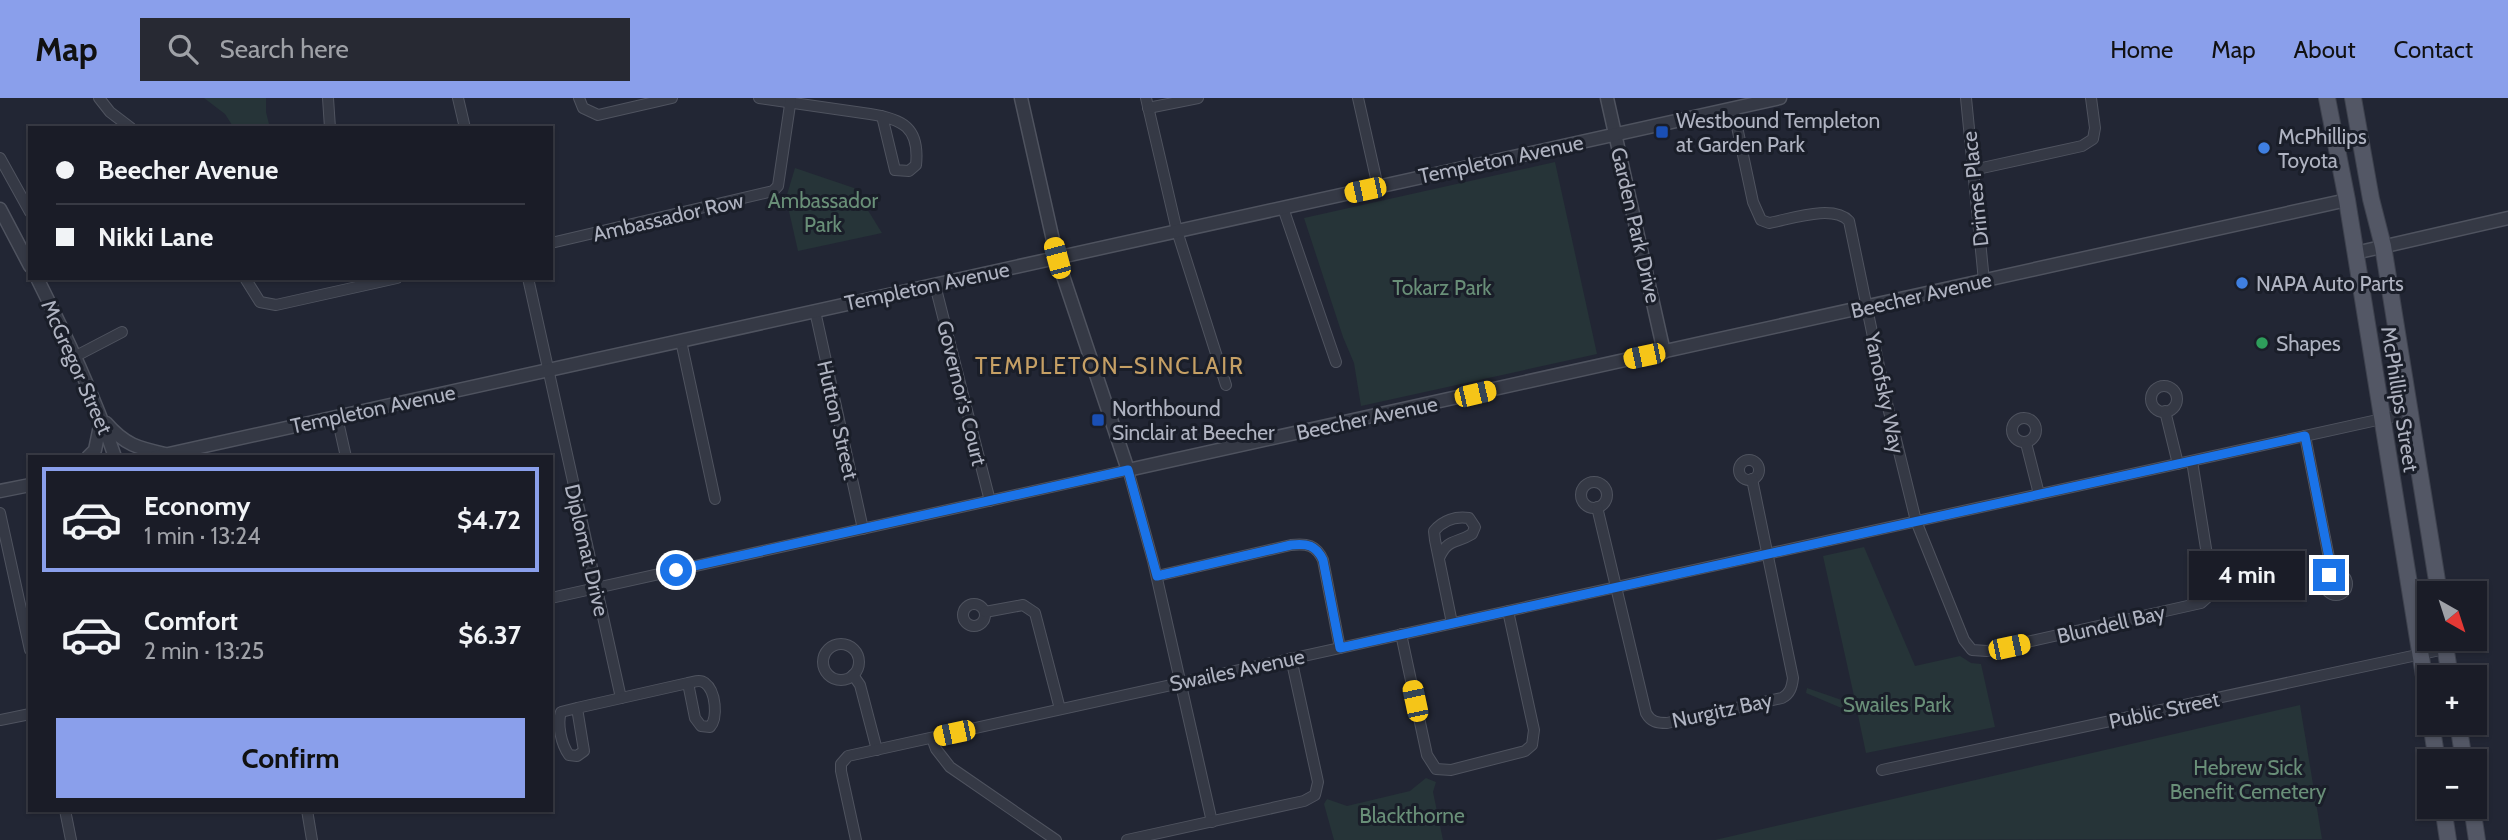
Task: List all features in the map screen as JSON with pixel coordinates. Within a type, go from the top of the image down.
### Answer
[{"type":"main road","name":"McPhillips Street","points":[[2327,98],[2347,201],[2423,665]]},
{"type":"main road","name":"McPhillips Street","points":[[2353,98],[2371,199],[2383,246],[2437,581]]},
{"type":"main road","points":[[2445,819],[2448,840]]},
{"type":"main road","points":[[2474,819],[2477,840]]},
{"type":"street","points":[[99,98],[110,112],[128,126]]},
{"type":"street","points":[[328,98],[330,126]]},
{"type":"street","points":[[458,98],[465,126]]},
{"type":"street","points":[[579,98],[583,108],[598,115],[672,98]]},
{"type":"street","points":[[759,98],[790,100],[882,116],[901,121],[911,132],[917,154],[916,165],[909,171],[895,170],[882,116]]},
{"type":"street","points":[[1021,98],[1057,258],[1128,470],[1157,576],[1212,822]]},
{"type":"street","points":[[1198,98],[1147,103],[1177,231],[1226,386]]},
{"type":"street","points":[[1358,98],[1378,187]]},
{"type":"street","name":"Garden Park Drive","points":[[1607,98],[1664,352]]},
{"type":"street","name":"Templeton Avenue","points":[[165,455],[1780,98]]},
{"type":"street","name":"Drimes Place","points":[[1966,98],[1984,281]]},
{"type":"street","points":[[1973,170],[2082,146],[2093,139],[2095,128],[2091,98]]},
{"type":"street","name":"Ambassador Row","points":[[553,243],[773,191],[778,186],[790,100]]},
{"type":"street","name":"Yanofsky Way","points":[[1733,108],[1755,212],[1761,220],[1769,223],[1832,212],[1843,214],[1849,221],[1885,395],[1916,521]]},
{"type":"street","points":[[0,158],[28,208]]},
{"type":"street","name":"Beecher Avenue","points":[[553,598],[2347,201]]},
{"type":"street","points":[[1283,208],[1336,362]]},
{"type":"street","points":[[0,209],[28,262]]},
{"type":"street","points":[[2355,253],[2508,218]]},
{"type":"street","name":"McGregor Street","points":[[38,280],[76,356],[114,455]]},
{"type":"street","points":[[246,280],[260,302],[276,305],[388,280]]},
{"type":"street","name":"Diplomat Drive","points":[[528,280],[546,370],[621,698]]},
{"type":"street","name":"Governor's Court","points":[[935,285],[990,501]]},
{"type":"street","name":"Hutton Street","points":[[814,311],[863,529]]},
{"type":"street","points":[[76,356],[122,332]]},
{"type":"street","points":[[681,341],[715,499]]},
{"type":"street","points":[[2165,411],[2178,464]]},
{"type":"street","name":"Swailes Avenue","points":[[856,840],[841,764],[848,756],[2409,413]]},
{"type":"street","points":[[337,416],[346,455]]},
{"type":"street","points":[[101,417],[118,437],[130,445],[158,455]]},
{"type":"street","points":[[90,455],[95,450],[101,417]]},
{"type":"street","points":[[2305,436],[2332,573]]},
{"type":"street","points":[[2026,443],[2039,494]]},
{"type":"street","name":"Blundell Bay","points":[[1916,521],[1968,646],[1980,652],[2031,642],[2206,600],[2212,586],[2192,461]]},
{"type":"street","points":[[1752,480],[1766,554]]},
{"type":"street","points":[[0,491],[28,485]]},
{"type":"street","points":[[1597,507],[1616,587]]},
{"type":"street","points":[[0,513],[28,641]]},
{"type":"street","points":[[1439,558],[1443,547],[1472,534],[1475,527],[1469,518],[1451,519],[1434,531],[1439,558],[1452,623]]},
{"type":"street","points":[[1157,576],[1291,545],[1310,545],[1318,551],[1323,560],[1340,648]]},
{"type":"street","name":"Nurgitz Bay","points":[[1616,587],[1649,719],[1657,723],[1667,723],[1769,701],[1787,695],[1793,678],[1766,554]]},
{"type":"street","points":[[985,612],[1023,605],[1035,613],[1060,709]]},
{"type":"street","points":[[1401,634],[1427,755],[1436,769],[1451,770],[1525,751],[1534,738],[1508,611]]},
{"type":"street","name":"Public Street","points":[[1882,770],[2426,651]]},
{"type":"street","points":[[1127,840],[1304,802],[1315,795],[1317,789],[1291,659]]},
{"type":"street","points":[[853,675],[860,685],[877,750]]},
{"type":"street","points":[[577,708],[584,751],[577,756],[569,755],[565,751],[559,721],[561,712],[577,708],[621,698],[688,684]]},
{"type":"street","points":[[0,720],[28,714]]},
{"type":"street","points":[[932,738],[936,749],[950,767],[1056,840]]},
{"type":"street","points":[[65,812],[71,840]]},
{"type":"street","points":[[307,812],[312,840]]},
{"type":"green space","points":[[204,98],[266,98],[270,126],[233,126],[225,114]]},
{"type":"green space","name":"Tokarz Park","points":[[1555,162],[1597,354],[1361,406],[1354,363],[1304,218]]},
{"type":"green space","name":"Ambassador Park","points":[[795,168],[854,188],[882,233],[798,251],[786,198]]},
{"type":"green space","name":"Swailes Park","points":[[1864,547],[1915,666],[1960,656],[1971,663],[1981,664],[1995,727],[1866,753],[1858,715],[1806,693],[1807,688],[1856,705],[1823,556]]},
{"type":"green space","name":"Hebrew Sick Benefit Cemetery","points":[[2300,705],[2322,839],[1715,840]]},
{"type":"green space","name":"Blackthorne","points":[[1426,778],[1436,782],[1433,792],[1443,840],[1334,840],[1324,804],[1327,799],[1347,806],[1410,791]]},
{"type":"place","name":"Westbound Templeton at Garden Park","points":[[1662,132]]},
{"type":"place","name":"McPhillips Toyota","points":[[2264,148]]},
{"type":"place","name":"NAPA Auto Parts","points":[[2242,283]]},
{"type":"place","name":"Shapes","points":[[2262,343]]},
{"type":"place","name":"Northbound Sinclair at Beecher","points":[[1098,420]]},
{"type":"district","name":"TEMPLETON–SINCLAIR","points":[[1110,366]]},
{"type":"route","points":[[676,570],[1128,470],[1157,576],[1291,545],[1310,545],[1318,551],[1323,560],[1340,648],[2305,436],[2332,573],[2329,575]]}]
